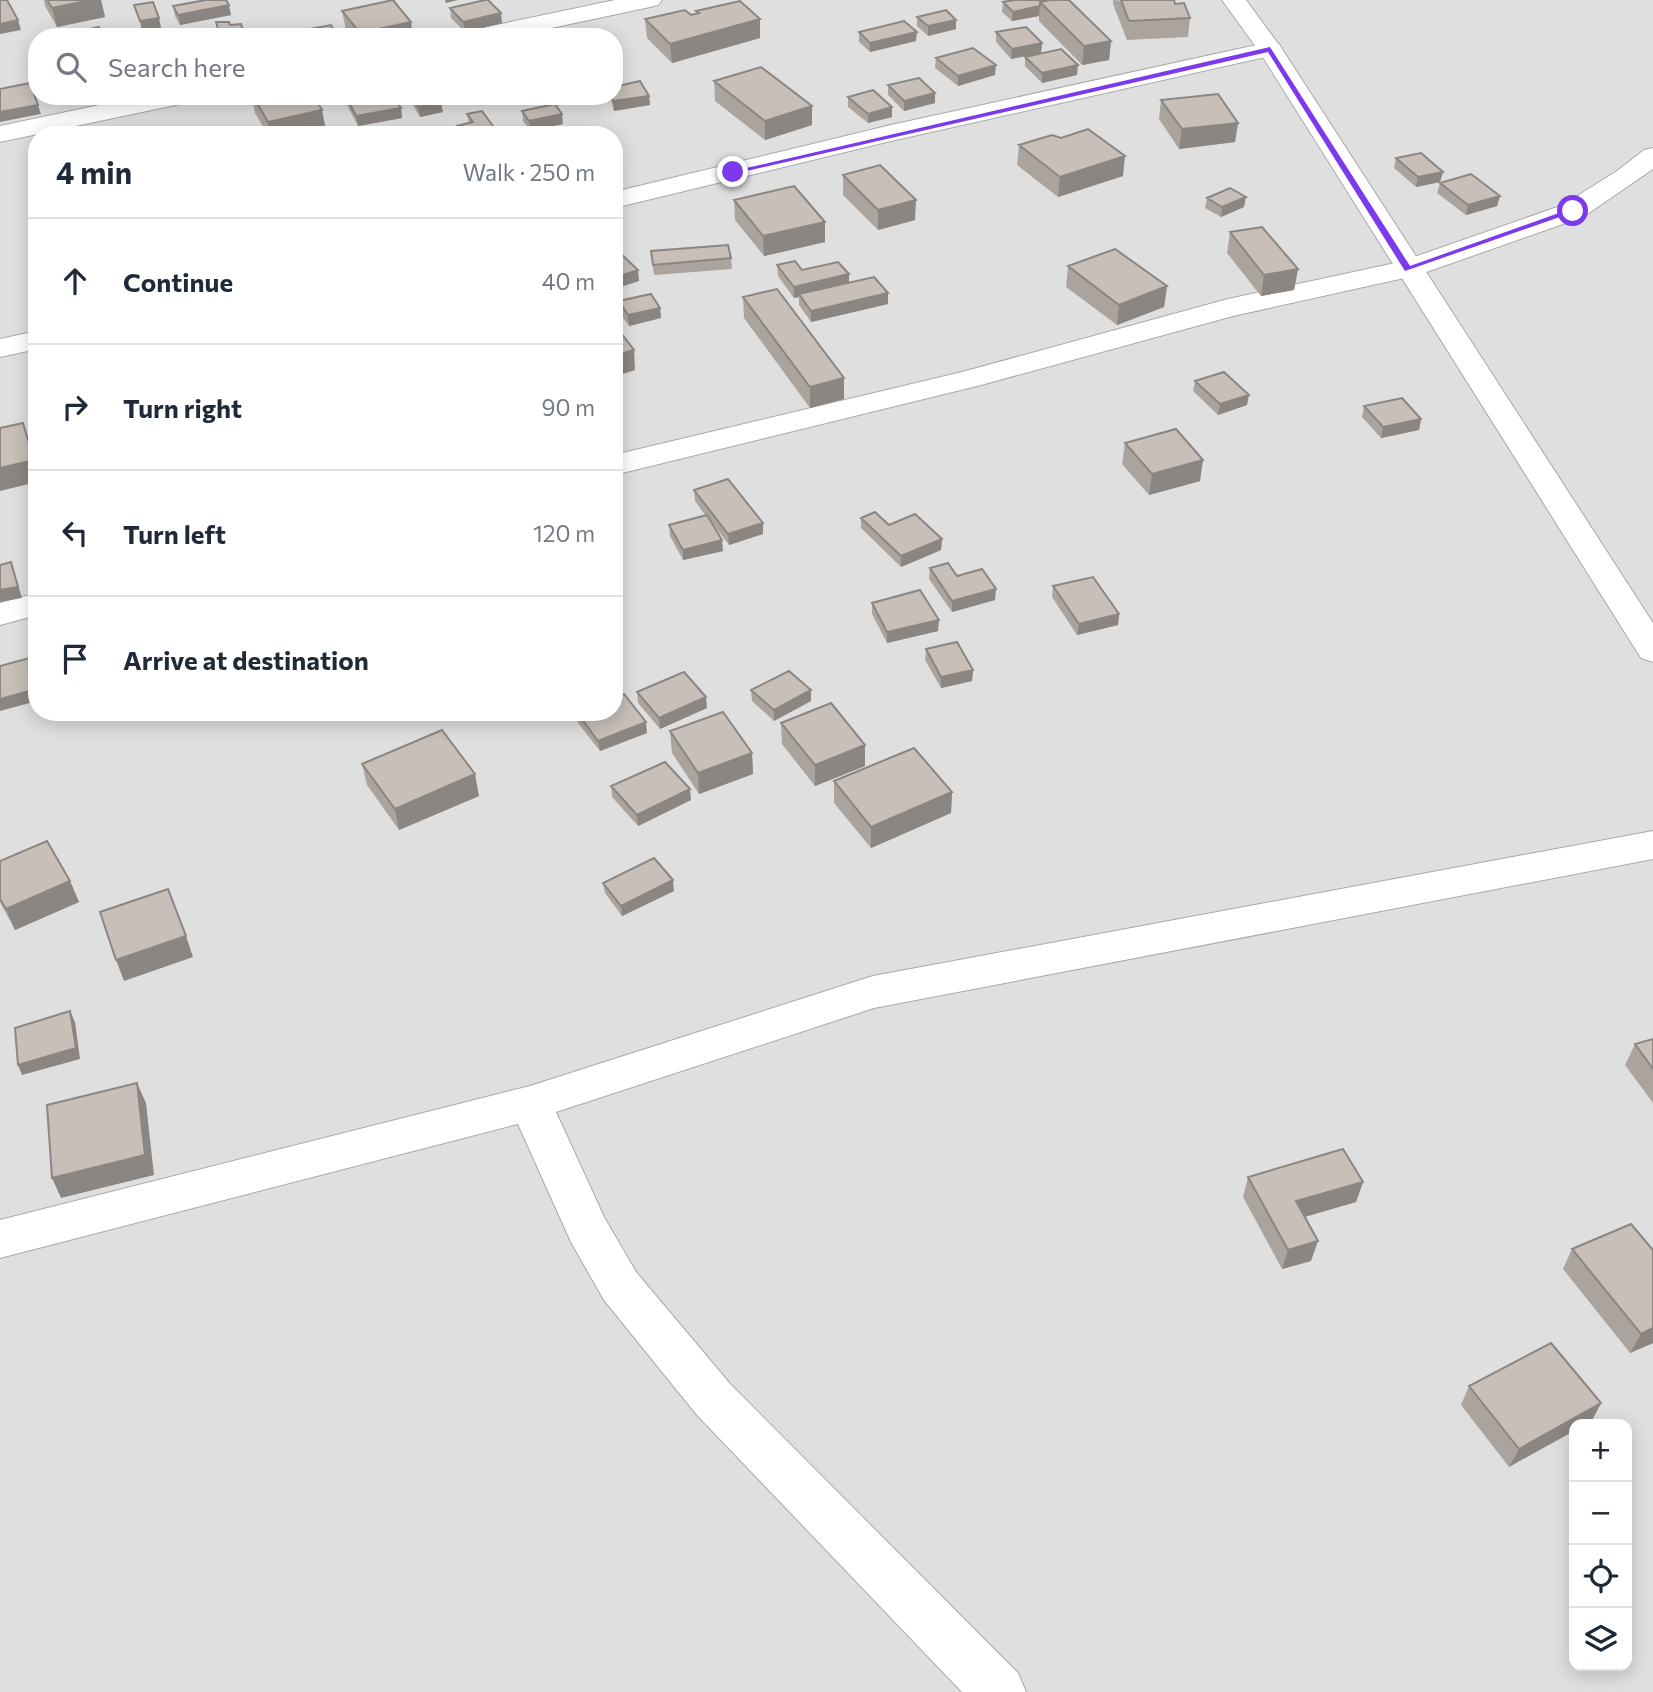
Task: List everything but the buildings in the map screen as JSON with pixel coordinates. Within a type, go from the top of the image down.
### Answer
[{"type":"street","points":[[516,28],[650,0]]},
{"type":"street","points":[[1234,0],[1270,49],[1408,270],[1653,650]]},
{"type":"street","points":[[623,199],[891,133],[1270,49]]},
{"type":"street","points":[[38,126],[137,105]]},
{"type":"street","points":[[0,134],[28,128]]},
{"type":"street","points":[[623,463],[970,379],[1228,308],[1408,270],[1573,211],[1627,177],[1653,156]]},
{"type":"street","points":[[1627,177],[1653,191]]},
{"type":"street","points":[[0,348],[28,342]]},
{"type":"street","points":[[0,614],[28,606]]},
{"type":"street","points":[[0,1238],[530,1103],[873,992],[1653,845]]},
{"type":"street","points":[[530,1103],[587,1228],[620,1286],[714,1400],[999,1692]]},
{"type":"shaded area","points":[[0,0],[1653,0],[1653,1692],[0,1692]]},
{"type":"route","points":[[733,172],[891,133],[1270,49],[1408,270],[1573,211]]}]
